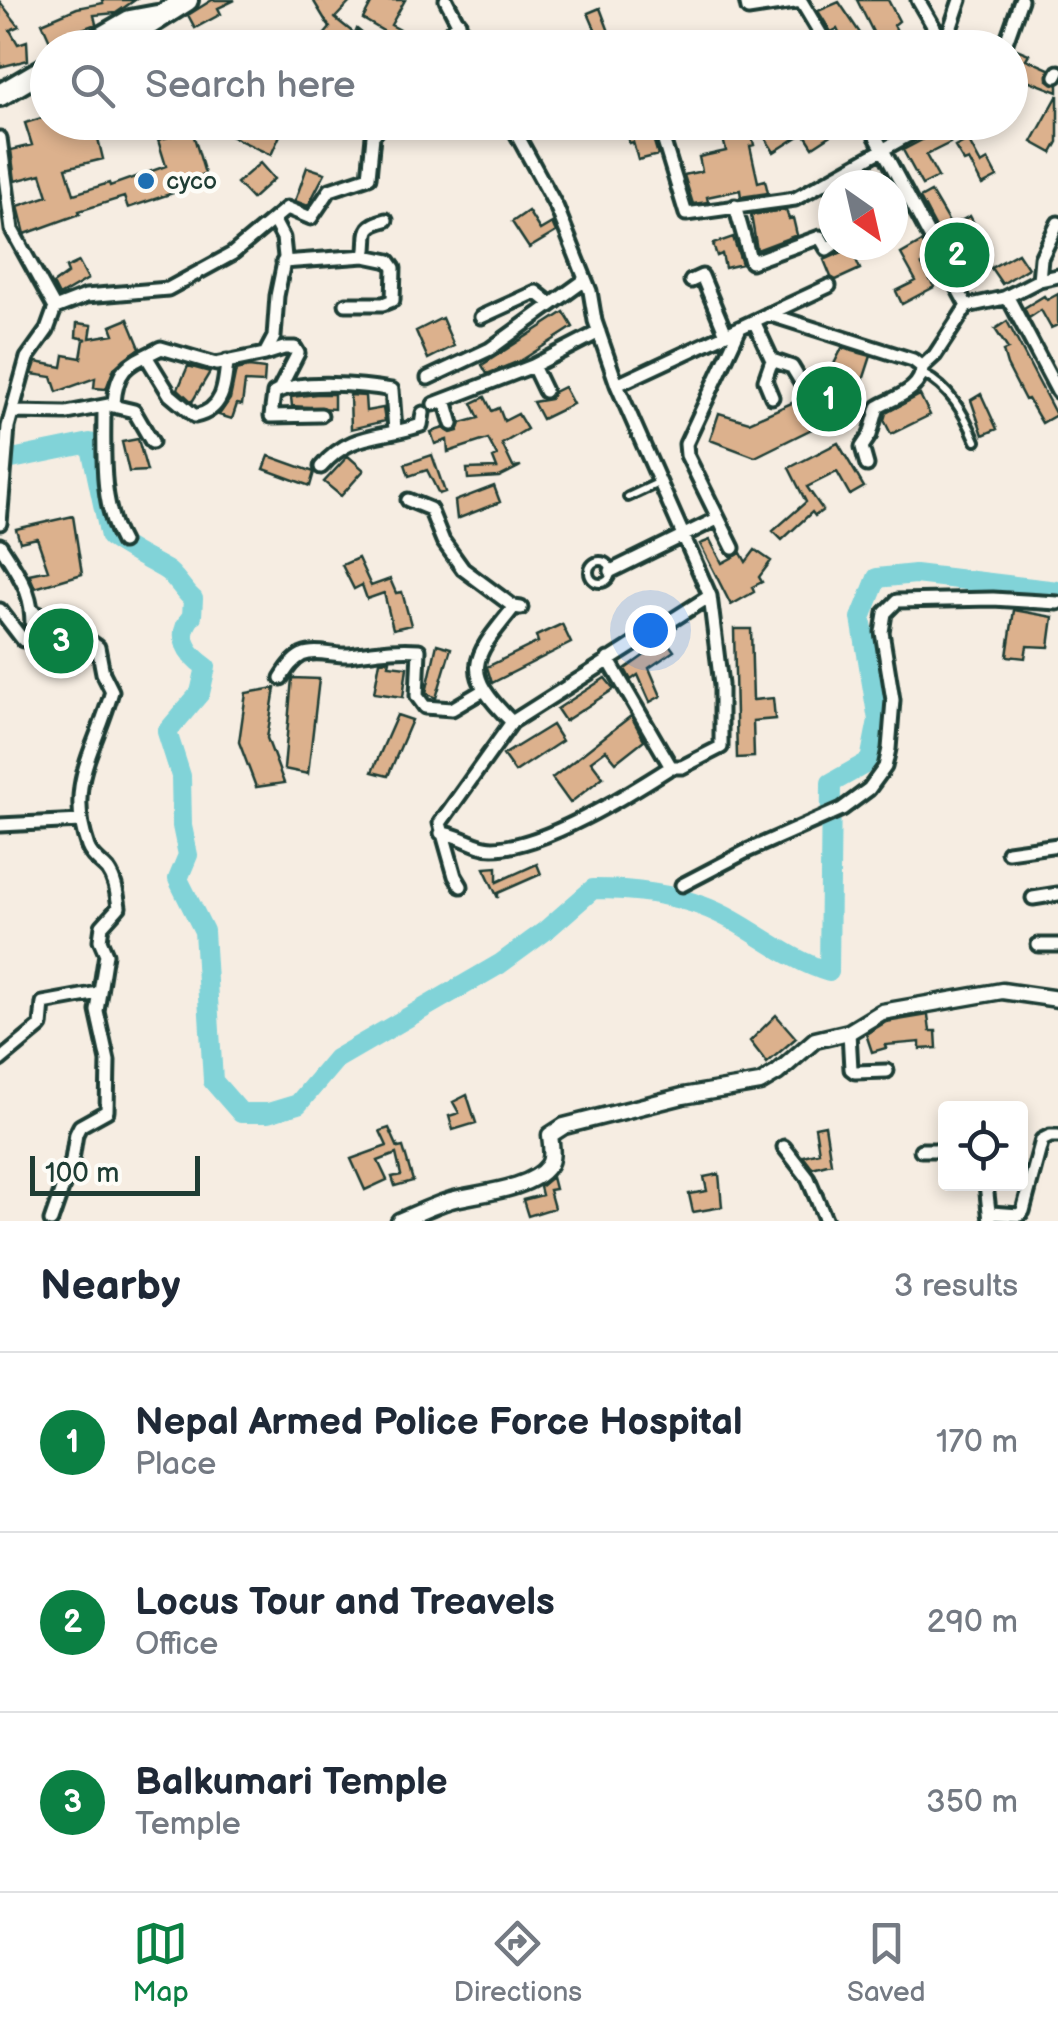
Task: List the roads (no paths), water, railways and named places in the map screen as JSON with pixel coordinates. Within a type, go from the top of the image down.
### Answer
[{"type":"highway","points":[[113,30],[170,6]]},
{"type":"highway","points":[[143,30],[170,6]]},
{"type":"highway","points":[[0,94],[30,78]]},
{"type":"highway","points":[[0,110],[30,94]]},
{"type":"street","points":[[446,0],[463,30]]},
{"type":"street","points":[[746,0],[748,9],[802,0],[819,30]]},
{"type":"street","points":[[918,0],[935,30]]},
{"type":"street","points":[[950,30],[960,0]]},
{"type":"street","points":[[1010,30],[1021,0]]},
{"type":"street","points":[[452,30],[459,22]]},
{"type":"street","points":[[0,138],[12,230],[55,308]]},
{"type":"street","points":[[0,523],[8,427],[27,358],[55,308],[86,296],[168,288],[232,254],[288,208],[311,218],[330,190],[369,177],[374,140]]},
{"type":"street","points":[[441,833],[451,833],[476,846],[519,845],[590,816],[671,766],[682,767],[720,747],[722,686],[710,596],[617,385],[585,280],[545,182],[520,140]]},
{"type":"street","points":[[663,140],[686,214],[795,199],[900,140]]},
{"type":"street","points":[[879,140],[968,306]]},
{"type":"street","points":[[734,206],[751,262],[818,239]]},
{"type":"street","points":[[365,256],[366,229],[371,223],[386,220]]},
{"type":"street","points":[[265,354],[274,337],[284,262],[283,238],[274,221]]},
{"type":"street","points":[[867,465],[862,448],[870,436],[878,407],[917,386],[922,370],[968,306],[1004,298],[1051,279],[1041,258],[1058,223]]},
{"type":"street","points":[[284,262],[365,256],[389,262],[394,268],[393,300],[383,304],[346,304]]},
{"type":"street","points":[[690,281],[702,276],[726,334]]},
{"type":"street","points":[[428,378],[490,349],[585,280]]},
{"type":"street","points":[[617,385],[829,286]]},
{"type":"street","points":[[480,316],[536,292],[551,304]]},
{"type":"street","points":[[1004,298],[1029,332],[1058,392]]},
{"type":"street","points":[[768,314],[913,360],[922,370]]},
{"type":"street","points":[[754,321],[772,360],[764,380],[772,397]]},
{"type":"street","points":[[733,548],[687,455],[686,444],[740,328]]},
{"type":"street","points":[[452,424],[440,402],[533,366],[599,332]]},
{"type":"street","points":[[14,412],[48,414],[114,403],[118,376],[162,348],[216,364],[295,348],[298,353],[272,400],[271,416],[321,415]]},
{"type":"street","points":[[146,356],[170,395],[195,416],[208,413],[220,402],[226,362]]},
{"type":"street","points":[[772,360],[792,366],[801,382]]},
{"type":"street","points":[[533,366],[545,391]]},
{"type":"street","points":[[279,390],[368,386],[392,390],[395,430]]},
{"type":"street","points":[[106,406],[134,411],[152,442]]},
{"type":"street","points":[[106,406],[107,490],[122,542]]},
{"type":"street","points":[[321,467],[354,440],[420,424],[423,413]]},
{"type":"street","points":[[408,500],[430,508],[443,540],[463,569],[517,608],[486,642],[476,661],[484,690],[512,722]]},
{"type":"street","points":[[611,571],[717,519]]},
{"type":"street","points":[[0,545],[20,575],[34,612],[31,639],[23,640],[0,610]]},
{"type":"street","points":[[462,886],[455,876],[440,823],[512,722],[710,596]]},
{"type":"street","points":[[682,885],[842,809],[869,789],[885,767],[893,700],[882,632],[886,613],[897,601],[993,598],[1058,603]]},
{"type":"street","points":[[34,612],[75,631],[98,647],[102,673],[112,691],[104,721],[82,771],[78,796],[89,852],[109,872],[118,907],[102,926],[100,940],[106,966],[97,1011],[108,1061],[107,1110],[80,1126],[51,1221]]},
{"type":"street","points":[[281,678],[302,655],[348,655],[390,648],[419,650],[418,696],[425,707],[452,709],[484,690]]},
{"type":"street","points":[[608,659],[671,766]]},
{"type":"street","points":[[0,824],[81,821]]},
{"type":"street","points":[[1008,852],[1058,845]]},
{"type":"street","points":[[1034,898],[1058,894]]},
{"type":"street","points":[[1038,945],[1058,945]]},
{"type":"street","points":[[400,1221],[450,1200],[486,1194],[538,1175],[551,1159],[550,1135],[564,1126],[664,1100],[760,1083],[815,1040],[849,1032],[882,1012],[1002,992],[1058,999]]},
{"type":"street","points":[[0,1060],[41,1026],[43,1002],[98,993]]},
{"type":"street","points":[[849,1032],[851,1069],[887,1070]]},
{"type":"street","points":[[987,1191],[990,1217],[1019,1215],[1042,1140],[1058,1136]]},
{"type":"street","points":[[784,1147],[808,1178],[826,1221]]},
{"type":"street","points":[[921,1150],[938,1150]]},
{"type":"lane","points":[[922,370],[943,384],[976,441]]},
{"type":"lane","points":[[628,497],[658,483]]},
{"type":"waterway","points":[[0,456],[12,459],[90,443],[110,537],[169,572],[193,599],[184,637],[193,656],[206,667],[200,693],[167,732],[181,776],[182,826],[188,855],[178,879],[204,931],[213,1081],[241,1113],[268,1113],[298,1104],[336,1059],[500,964],[593,889],[648,893],[702,906],[829,972],[831,783],[870,761],[878,720],[861,618],[877,578],[915,574],[1058,591]]},
{"type":"place","name":"cyco","points":[[146,181]]},
{"type":"place","name":"Locus Tour and Treavels","points":[[957,255]]},
{"type":"place","name":"Nepal Armed Police Force Hospital","points":[[829,399]]},
{"type":"place","name":"Balkumari Temple","points":[[61,641]]}]
